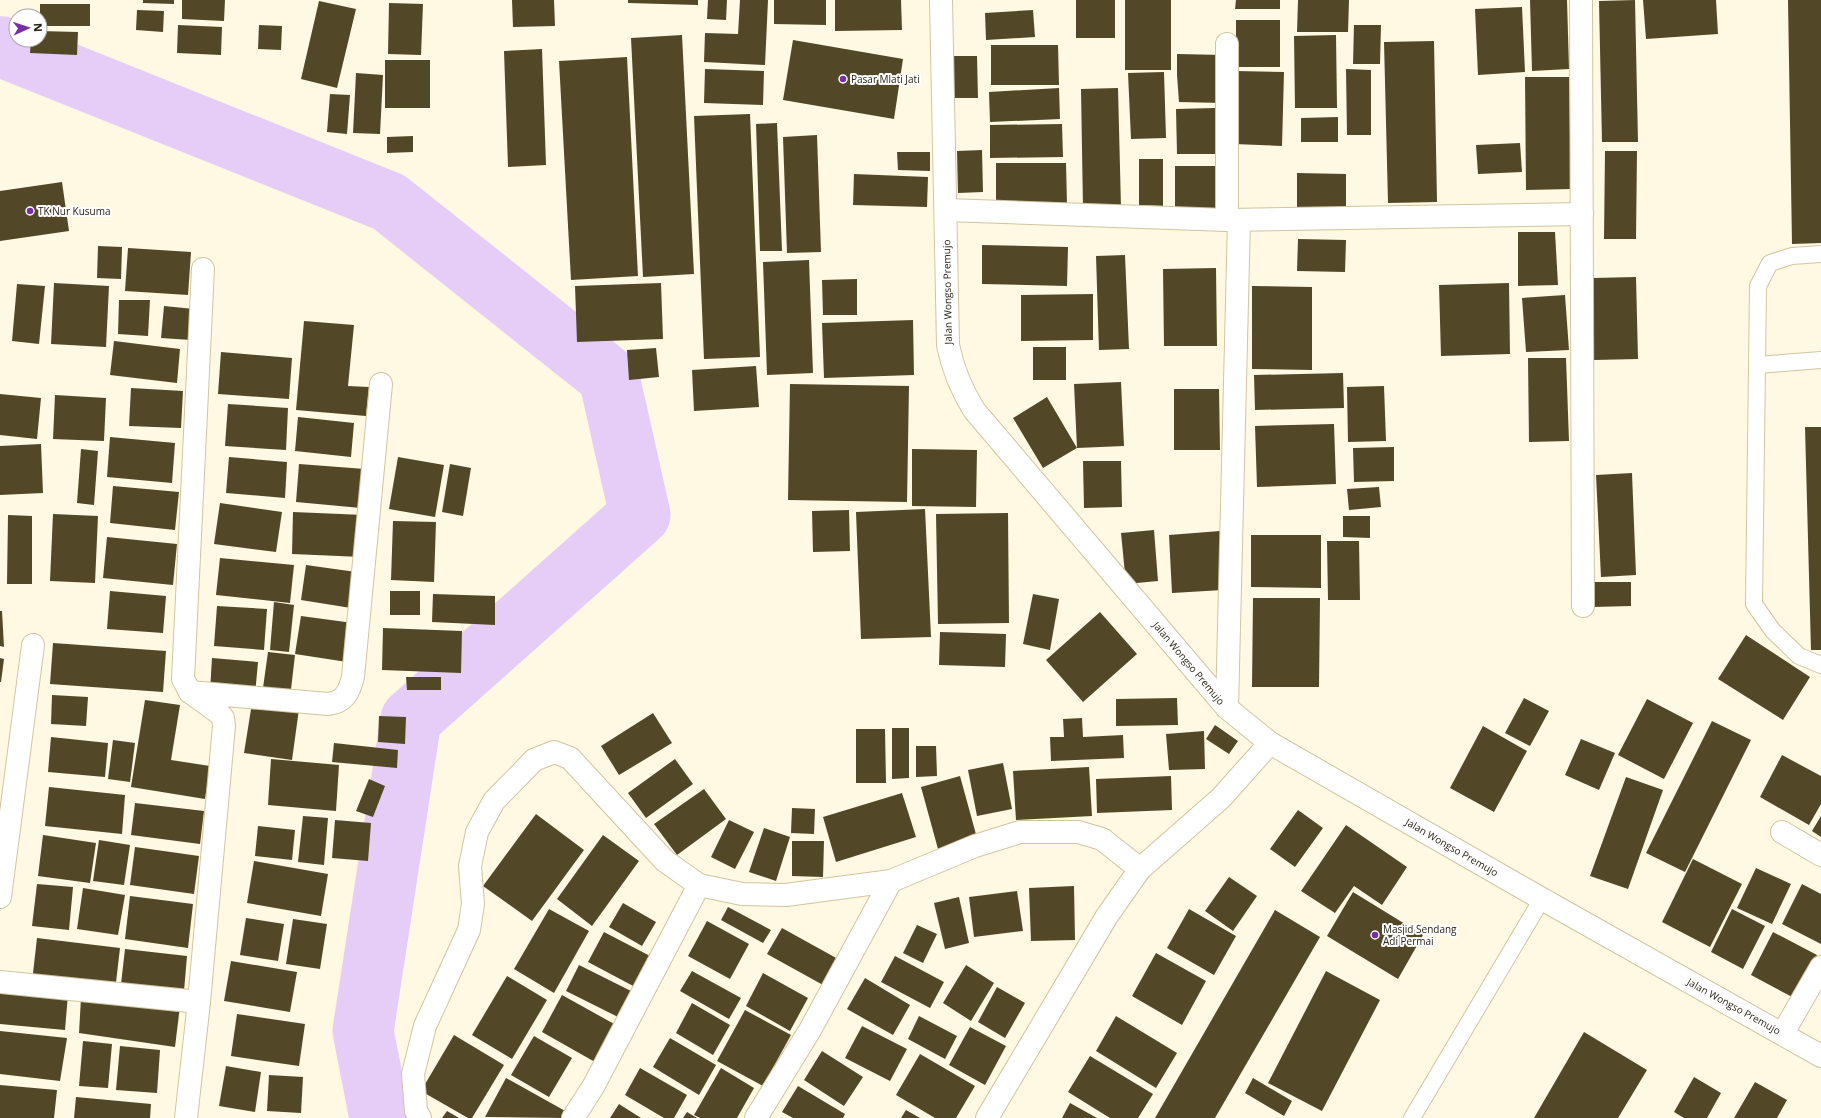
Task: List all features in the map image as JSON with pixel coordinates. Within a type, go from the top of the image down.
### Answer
[{"type":"street","name":"Jalan Wongso Premujo","points":[[941,0],[948,345],[952,367],[961,389],[974,410],[1227,708],[1270,743],[1542,899],[1783,1033],[1821,1056]]},
{"type":"street","points":[[1581,0],[1583,606]]},
{"type":"street","points":[[1227,44],[1233,220],[1227,708]]},
{"type":"street","points":[[946,210],[1233,220],[1582,214]]},
{"type":"street","points":[[186,1118],[199,1002],[224,726],[223,718],[219,713],[190,692],[183,679],[203,269]]},
{"type":"street","points":[[190,692],[328,704],[336,703],[345,698],[350,690],[353,677],[381,384]]},
{"type":"street","points":[[0,897],[33,645]]},
{"type":"street","points":[[987,1118],[1107,916],[1140,869],[1221,798],[1270,743]]},
{"type":"street","points":[[420,1118],[416,1111],[413,1074],[425,1026],[468,930],[473,904],[470,866],[477,832],[494,801],[534,760],[554,752],[570,758],[665,861],[699,885],[742,894],[786,895],[891,881],[975,846],[1020,832],[1078,832],[1102,840],[1140,869]]},
{"type":"street","points":[[1782,832],[1821,855]]},
{"type":"street","points":[[756,1118],[810,1030],[891,881]]},
{"type":"street","points":[[573,1118],[593,1087],[699,885]]},
{"type":"street","points":[[1783,1033],[1821,967]]},
{"type":"street","points":[[0,982],[199,1002]]},
{"type":"lane","points":[[1821,254],[1792,256],[1770,264],[1758,286],[1754,604],[1773,631],[1799,656],[1821,665]]},
{"type":"lane","points":[[1757,365],[1821,360]]},
{"type":"lane","points":[[1412,1118],[1542,899]]},
{"type":"building","points":[[143,0],[174,0],[174,4],[143,3]]},
{"type":"building","points":[[182,0],[225,0],[224,21],[182,19]]},
{"type":"building","points":[[512,0],[554,0],[555,26],[513,27]]},
{"type":"building","points":[[628,0],[698,0],[698,5],[628,3]]},
{"type":"building","points":[[708,0],[727,0],[726,20],[707,19]]},
{"type":"building","points":[[740,0],[768,0],[765,65],[704,62],[705,33],[738,34]]},
{"type":"building","points":[[774,0],[826,0],[826,25],[774,24]]},
{"type":"building","points":[[835,0],[901,0],[902,30],[835,31]]},
{"type":"building","points":[[1076,0],[1115,0],[1115,38],[1076,38]]},
{"type":"building","points":[[1125,0],[1171,0],[1171,70],[1125,70]]},
{"type":"building","points":[[1236,0],[1280,0],[1280,9],[1235,9]]},
{"type":"building","points":[[1298,0],[1349,0],[1348,32],[1297,32]]},
{"type":"building","points":[[1530,0],[1567,0],[1569,69],[1532,71]]},
{"type":"building","points":[[1635,0],[1638,142],[1602,142],[1599,1]]},
{"type":"building","points":[[1643,0],[1716,0],[1718,34],[1646,39]]},
{"type":"building","points":[[1788,0],[1821,0],[1821,243],[1792,244]]},
{"type":"building","points":[[319,1],[356,9],[337,88],[301,79]]},
{"type":"building","points":[[389,3],[423,4],[421,55],[388,54]]},
{"type":"building","points":[[40,4],[90,4],[90,26],[48,26],[48,8],[40,8]]},
{"type":"building","points":[[1522,7],[1525,72],[1478,75],[1475,9]]},
{"type":"building","points":[[137,10],[164,11],[163,32],[136,30]]},
{"type":"building","points":[[1033,10],[1035,37],[986,40],[985,13]]},
{"type":"building","points":[[1236,20],[1280,20],[1280,67],[1236,67]]},
{"type":"building","points":[[178,25],[222,27],[221,55],[177,53]]},
{"type":"building","points":[[259,25],[282,26],[281,50],[258,49]]},
{"type":"building","points":[[1354,25],[1381,25],[1380,64],[1353,64]]},
{"type":"building","points":[[48,31],[78,32],[77,55],[30,53],[30,48],[48,48]]},
{"type":"building","points":[[682,35],[694,274],[643,277],[631,38]]},
{"type":"building","points":[[1336,35],[1337,108],[1295,108],[1294,36]]},
{"type":"building","name":"Pasar Mlati Jati","points":[[793,40],[903,59],[894,119],[783,100]]},
{"type":"building","points":[[1434,41],[1437,202],[1388,203],[1384,42]]},
{"type":"building","points":[[991,45],[1058,45],[1059,85],[991,85]]},
{"type":"building","points":[[542,49],[546,165],[508,167],[504,51]]},
{"type":"building","points":[[1177,54],[1223,55],[1222,103],[1179,102]]},
{"type":"building","points":[[954,56],[977,56],[978,98],[954,98]]},
{"type":"building","points":[[627,57],[638,276],[571,280],[559,61]]},
{"type":"building","points":[[385,60],[430,60],[430,108],[385,108]]},
{"type":"building","points":[[705,69],[764,71],[763,105],[704,103]]},
{"type":"building","points":[[1346,69],[1371,70],[1371,135],[1347,135]]},
{"type":"building","points":[[1236,71],[1284,72],[1282,146],[1234,144]]},
{"type":"building","points":[[1164,72],[1166,138],[1131,139],[1128,73]]},
{"type":"building","points":[[356,73],[383,75],[380,134],[353,133]]},
{"type":"building","points":[[1525,77],[1569,77],[1571,189],[1526,190]]},
{"type":"building","points":[[1059,88],[1060,119],[990,122],[989,92]]},
{"type":"building","points":[[1118,88],[1121,208],[1083,209],[1081,89]]},
{"type":"building","points":[[330,94],[350,95],[347,134],[327,132]]},
{"type":"building","points":[[1215,108],[1216,154],[1177,154],[1176,109]]},
{"type":"building","points":[[750,114],[760,357],[704,359],[694,116]]},
{"type":"building","points":[[1338,117],[1338,142],[1301,142],[1301,118]]},
{"type":"building","points":[[777,123],[782,251],[760,251],[756,124]]},
{"type":"building","points":[[1062,124],[1063,157],[990,158],[990,125]]},
{"type":"building","points":[[817,135],[821,252],[787,253],[783,137]]},
{"type":"building","points":[[413,136],[413,152],[387,153],[387,137]]},
{"type":"building","points":[[1520,143],[1522,172],[1478,174],[1476,145]]},
{"type":"building","points":[[982,150],[983,192],[958,193],[957,151]]},
{"type":"building","points":[[1605,151],[1637,151],[1636,239],[1604,239]]},
{"type":"building","points":[[897,152],[930,152],[930,171],[898,170]]},
{"type":"building","points":[[1139,159],[1163,159],[1163,206],[1139,205]]},
{"type":"building","points":[[996,163],[1066,163],[1067,205],[996,206]]},
{"type":"building","points":[[1175,166],[1216,166],[1216,212],[1175,211]]},
{"type":"building","points":[[1297,173],[1346,174],[1346,212],[1297,211]]},
{"type":"building","points":[[854,174],[928,177],[927,207],[853,205]]},
{"type":"building","name":"TK Nur Kusuma","points":[[62,182],[69,231],[0,241],[0,191]]},
{"type":"building","points":[[1518,232],[1555,232],[1558,285],[1518,286]]},
{"type":"building","points":[[1298,239],[1346,240],[1345,272],[1297,271]]},
{"type":"building","points":[[982,245],[1068,247],[1067,286],[982,284]]},
{"type":"building","points":[[98,246],[122,247],[121,279],[97,278]]},
{"type":"building","points":[[128,248],[191,252],[188,295],[125,291]]},
{"type":"building","points":[[1125,255],[1129,349],[1099,350],[1096,256]]},
{"type":"building","points":[[809,260],[813,373],[767,375],[763,262]]},
{"type":"building","points":[[1216,268],[1217,346],[1164,346],[1163,269]]},
{"type":"building","points":[[1636,277],[1638,359],[1594,360],[1593,278]]},
{"type":"building","points":[[857,279],[857,315],[823,315],[822,280]]},
{"type":"building","points":[[54,283],[109,286],[106,347],[51,344]]},
{"type":"building","points":[[661,283],[663,339],[577,342],[575,286]]},
{"type":"building","points":[[1509,283],[1510,354],[1441,356],[1439,285]]},
{"type":"building","points":[[17,284],[45,286],[39,344],[12,341]]},
{"type":"building","points":[[1252,286],[1312,287],[1312,370],[1252,369]]},
{"type":"building","points":[[1093,294],[1093,340],[1021,341],[1021,295]]},
{"type":"building","points":[[1565,295],[1569,350],[1526,352],[1522,298]]},
{"type":"building","points":[[119,300],[150,300],[148,336],[118,334]]},
{"type":"building","points":[[164,306],[194,309],[191,340],[161,338]]},
{"type":"building","points":[[913,320],[914,375],[824,378],[822,323]]},
{"type":"building","points":[[304,321],[354,325],[348,386],[369,387],[366,416],[296,410]]},
{"type":"building","points":[[114,341],[180,349],[177,383],[110,375]]},
{"type":"building","points":[[1033,347],[1066,347],[1066,380],[1033,380]]},
{"type":"building","points":[[656,348],[659,377],[629,380],[627,350]]},
{"type":"building","points":[[221,352],[292,358],[289,399],[218,394]]},
{"type":"building","points":[[1528,358],[1566,358],[1569,441],[1529,442]]},
{"type":"building","points":[[756,366],[759,407],[694,411],[692,370]]},
{"type":"building","points":[[1343,373],[1344,408],[1255,410],[1254,375]]},
{"type":"building","points":[[1121,382],[1124,446],[1077,448],[1074,384]]},
{"type":"building","points":[[790,384],[909,386],[907,502],[788,500]]},
{"type":"building","points":[[1384,386],[1386,441],[1348,442],[1347,387]]},
{"type":"building","points":[[131,388],[183,391],[181,428],[129,426]]},
{"type":"building","points":[[1174,389],[1219,389],[1220,450],[1174,450]]},
{"type":"building","points":[[0,394],[41,398],[37,439],[0,435]]},
{"type":"building","points":[[55,395],[106,398],[104,441],[53,439]]},
{"type":"building","points":[[1047,397],[1077,448],[1043,468],[1013,418]]},
{"type":"building","points":[[228,404],[288,408],[286,450],[225,446]]},
{"type":"building","points":[[298,417],[354,423],[351,457],[295,451]]},
{"type":"building","points":[[1334,424],[1336,484],[1257,487],[1255,426]]},
{"type":"building","points":[[1805,427],[1821,427],[1821,650],[1811,650]]},
{"type":"building","points":[[110,437],[175,443],[172,483],[107,477]]},
{"type":"building","points":[[41,444],[43,493],[0,495],[0,446]]},
{"type":"building","points":[[1394,447],[1394,481],[1354,482],[1353,448]]},
{"type":"building","points":[[81,449],[98,451],[94,505],[77,503]]},
{"type":"building","points":[[912,449],[977,450],[976,507],[912,506]]},
{"type":"building","points":[[229,457],[287,462],[285,498],[226,493]]},
{"type":"building","points":[[398,457],[444,465],[435,517],[389,509]]},
{"type":"building","points":[[1083,461],[1121,461],[1122,507],[1084,508]]},
{"type":"building","points":[[299,464],[365,469],[361,508],[296,502]]},
{"type":"building","points":[[450,464],[471,468],[463,516],[442,512]]},
{"type":"building","points":[[1632,473],[1636,575],[1601,577],[1596,475]]},
{"type":"building","points":[[113,486],[179,492],[175,530],[110,523]]},
{"type":"building","points":[[1379,487],[1381,507],[1349,510],[1347,489]]},
{"type":"building","points":[[220,503],[282,512],[276,552],[214,544]]},
{"type":"building","points":[[925,509],[931,637],[861,639],[856,512]]},
{"type":"building","points":[[849,510],[850,551],[813,552],[812,511]]},
{"type":"building","points":[[293,512],[364,515],[362,557],[292,554]]},
{"type":"building","points":[[1008,513],[1009,623],[938,624],[936,514]]},
{"type":"building","points":[[53,514],[98,516],[95,583],[50,581]]},
{"type":"building","points":[[8,515],[32,516],[32,584],[7,584]]},
{"type":"building","points":[[1343,516],[1370,516],[1370,538],[1343,537]]},
{"type":"building","points":[[393,521],[436,522],[434,582],[391,580]]},
{"type":"building","points":[[1154,530],[1158,581],[1126,584],[1121,533]]},
{"type":"building","points":[[1220,531],[1223,590],[1172,593],[1169,535]]},
{"type":"building","points":[[1251,535],[1321,535],[1321,588],[1251,587]]},
{"type":"building","points":[[107,537],[177,544],[173,585],[103,578]]},
{"type":"building","points":[[1327,541],[1359,541],[1360,600],[1328,600]]},
{"type":"building","points":[[220,558],[294,565],[290,603],[216,595]]},
{"type":"building","points":[[306,565],[356,572],[351,608],[301,600]]},
{"type":"building","points":[[1593,582],[1631,582],[1631,606],[1593,607]]},
{"type":"building","points":[[110,591],[166,596],[163,633],[107,629]]},
{"type":"building","points":[[390,591],[420,591],[420,615],[390,615]]},
{"type":"building","points":[[433,594],[495,596],[495,625],[432,622]]},
{"type":"building","points":[[1033,594],[1059,599],[1050,650],[1023,644]]},
{"type":"building","points":[[1253,598],[1320,598],[1319,687],[1252,687]]},
{"type":"building","points":[[274,602],[294,605],[289,652],[270,650]]},
{"type":"building","points":[[217,606],[267,609],[264,650],[214,646]]},
{"type":"building","points":[[0,611],[2,611],[4,647],[0,646]]},
{"type":"building","points":[[1100,612],[1137,654],[1083,702],[1046,660]]},
{"type":"building","points":[[301,616],[353,623],[347,662],[295,654]]},
{"type":"building","points":[[383,628],[462,631],[461,673],[382,670]]},
{"type":"building","points":[[940,632],[1006,634],[1005,667],[939,665]]},
{"type":"building","points":[[1746,635],[1810,677],[1783,720],[1718,679]]},
{"type":"building","points":[[53,643],[166,651],[163,692],[50,684]]},
{"type":"building","points":[[268,652],[295,655],[290,698],[262,695]]},
{"type":"building","points":[[0,658],[4,659],[1,682],[0,682]]},
{"type":"building","points":[[212,658],[258,662],[255,695],[210,691]]},
{"type":"building","points":[[406,677],[441,677],[441,690],[407,690]]},
{"type":"building","points":[[52,695],[88,697],[86,726],[51,724]]},
{"type":"building","points":[[1177,698],[1178,725],[1116,726],[1116,699]]},
{"type":"building","points":[[1524,698],[1549,711],[1530,746],[1505,733]]},
{"type":"building","points":[[1647,699],[1693,723],[1664,779],[1618,755]]},
{"type":"building","points":[[145,700],[180,705],[171,760],[210,766],[205,799],[131,787]]},
{"type":"building","points":[[252,703],[299,709],[292,760],[244,753]]},
{"type":"building","points":[[653,713],[672,743],[619,775],[601,746]]},
{"type":"building","points":[[379,716],[406,717],[405,744],[378,742]]},
{"type":"building","points":[[1082,718],[1083,737],[1123,735],[1124,758],[1051,761],[1050,737],[1064,737],[1063,719]]},
{"type":"building","points":[[1712,721],[1751,740],[1685,872],[1646,853]]},
{"type":"building","points":[[1215,725],[1238,741],[1229,754],[1206,739]]},
{"type":"building","points":[[1483,726],[1527,751],[1494,812],[1450,788]]},
{"type":"building","points":[[892,728],[909,728],[909,778],[892,779]]},
{"type":"building","points":[[856,729],[885,729],[886,783],[856,783]]},
{"type":"building","points":[[1204,731],[1205,769],[1169,770],[1166,734]]},
{"type":"building","points":[[51,737],[108,743],[105,777],[48,772]]},
{"type":"building","points":[[1581,739],[1615,753],[1599,790],[1565,775]]},
{"type":"building","points":[[113,740],[135,743],[130,782],[108,779]]},
{"type":"building","points":[[334,743],[398,750],[397,768],[332,762]]},
{"type":"building","points":[[916,746],[936,746],[937,776],[916,777]]},
{"type":"building","points":[[1782,755],[1821,776],[1821,804],[1809,825],[1760,797]]},
{"type":"building","points":[[271,759],[339,765],[336,811],[268,805]]},
{"type":"building","points":[[675,759],[693,784],[646,818],[628,793]]},
{"type":"building","points":[[1003,763],[1012,809],[977,816],[968,770]]},
{"type":"building","points":[[1089,767],[1092,816],[1016,820],[1013,771]]},
{"type":"building","points":[[960,776],[977,838],[938,849],[921,787]]},
{"type":"building","points":[[1171,776],[1172,810],[1097,813],[1096,779]]},
{"type":"building","points":[[1626,777],[1663,790],[1628,889],[1590,876]]},
{"type":"building","points":[[369,779],[385,786],[373,817],[356,811]]},
{"type":"building","points":[[49,787],[125,795],[122,834],[45,826]]},
{"type":"building","points":[[704,789],[726,819],[677,855],[654,824]]},
{"type":"building","points":[[902,793],[916,837],[836,862],[823,817]]},
{"type":"building","points":[[135,803],[204,811],[200,844],[131,835]]},
{"type":"building","points":[[792,808],[815,809],[814,834],[791,833]]},
{"type":"building","points":[[1298,810],[1323,828],[1295,867],[1270,849]]},
{"type":"building","points":[[536,814],[584,850],[532,921],[483,886]]},
{"type":"building","points":[[303,816],[328,818],[324,865],[298,862]]},
{"type":"building","points":[[1821,816],[1821,837],[1812,831]]},
{"type":"building","points":[[335,820],[371,823],[368,861],[332,858]]},
{"type":"building","points":[[729,820],[754,832],[735,869],[711,857]]},
{"type":"building","points":[[1346,825],[1407,867],[1382,905],[1354,886],[1335,913],[1301,891]]},
{"type":"building","points":[[258,826],[295,830],[292,860],[255,856]]},
{"type":"building","points":[[764,828],[790,837],[776,881],[749,872]]},
{"type":"building","points":[[43,835],[96,843],[90,883],[38,876]]},
{"type":"building","points":[[603,835],[639,861],[592,926],[557,899]]},
{"type":"building","points":[[99,840],[130,845],[124,885],[93,881]]},
{"type":"building","points":[[792,841],[824,841],[823,877],[792,876]]},
{"type":"building","points":[[135,847],[199,856],[194,894],[130,885]]},
{"type":"building","points":[[1693,859],[1742,884],[1710,947],[1662,922]]},
{"type":"building","points":[[254,861],[328,874],[321,916],[247,903]]},
{"type":"building","points":[[1756,868],[1791,884],[1772,924],[1737,908]]},
{"type":"building","points":[[1229,877],[1257,896],[1233,931],[1205,911]]},
{"type":"building","points":[[37,884],[73,887],[69,930],[32,926]]},
{"type":"building","points":[[1802,884],[1821,894],[1821,944],[1782,924]]},
{"type":"building","points":[[1074,886],[1075,940],[1031,941],[1029,888]]},
{"type":"building","points":[[83,888],[125,895],[118,935],[77,929]]},
{"type":"building","points":[[1017,891],[1023,931],[974,937],[969,897]]},
{"type":"building","name":"Masjid Sendang Adi Permai","points":[[1353,892],[1423,935],[1398,979],[1327,936]]},
{"type":"building","points":[[130,896],[193,904],[188,948],[125,939]]},
{"type":"building","points":[[959,897],[969,943],[945,949],[934,903]]},
{"type":"building","points":[[623,903],[656,922],[642,946],[609,927]]},
{"type":"building","points":[[728,907],[771,930],[763,943],[721,920]]},
{"type":"building","points":[[549,909],[589,931],[554,993],[514,969]]},
{"type":"building","points":[[1189,909],[1236,936],[1214,975],[1167,948]]},
{"type":"building","points":[[1732,909],[1765,926],[1743,969],[1711,952]]},
{"type":"building","points":[[1275,910],[1320,937],[1215,1118],[1155,1118]]},
{"type":"building","points":[[246,918],[284,924],[278,961],[240,955]]},
{"type":"building","points":[[293,919],[327,924],[320,969],[286,964]]},
{"type":"building","points":[[707,921],[749,944],[730,979],[688,956]]},
{"type":"building","points":[[917,925],[937,934],[923,963],[903,953]]},
{"type":"building","points":[[782,928],[838,959],[823,985],[767,954]]},
{"type":"building","points":[[604,932],[652,957],[637,988],[588,962]]},
{"type":"building","points":[[1773,932],[1817,955],[1794,998],[1751,975]]},
{"type":"building","points":[[37,938],[120,948],[115,991],[32,982]]},
{"type":"building","points":[[125,949],[187,956],[184,991],[121,984]]},
{"type":"building","points":[[1156,953],[1206,981],[1182,1025],[1132,996]]},
{"type":"building","points":[[895,956],[944,982],[930,1008],[881,982]]},
{"type":"building","points":[[231,961],[297,972],[290,1012],[224,1001]]},
{"type":"building","points":[[579,965],[631,991],[618,1017],[566,991]]},
{"type":"building","points":[[966,965],[994,983],[971,1021],[943,1003]]},
{"type":"building","points":[[692,971],[741,998],[729,1019],[680,991]]},
{"type":"building","points":[[1326,971],[1380,1000],[1322,1111],[1268,1083]]},
{"type":"building","points":[[763,973],[808,998],[790,1031],[746,1006]]},
{"type":"building","points":[[507,976],[547,1000],[512,1059],[472,1035]]},
{"type":"building","points":[[865,978],[910,1005],[893,1035],[847,1009]]},
{"type":"building","points":[[997,987],[1025,1003],[1005,1038],[978,1022]]},
{"type":"building","points":[[0,989],[68,994],[65,1030],[0,1024]]},
{"type":"building","points":[[562,995],[616,1025],[595,1062],[542,1032]]},
{"type":"building","points":[[81,998],[180,1006],[175,1047],[79,1033]]},
{"type":"building","points":[[692,1003],[730,1025],[713,1055],[676,1033]]},
{"type":"building","points":[[745,1010],[791,1035],[763,1086],[717,1061]]},
{"type":"building","points":[[237,1014],[305,1024],[299,1066],[231,1056]]},
{"type":"building","points":[[919,1016],[957,1036],[945,1059],[908,1039]]},
{"type":"building","points":[[1116,1016],[1177,1053],[1156,1088],[1096,1051]]},
{"type":"building","points":[[862,1026],[907,1049],[890,1081],[845,1058]]},
{"type":"building","points":[[970,1027],[1006,1046],[985,1085],[949,1065]]},
{"type":"building","points":[[0,1031],[67,1038],[60,1081],[0,1074]]},
{"type":"building","points":[[1584,1032],[1647,1070],[1618,1118],[1534,1118]]},
{"type":"building","points":[[454,1035],[504,1065],[472,1118],[468,1118],[421,1091]]},
{"type":"building","points":[[534,1036],[572,1058],[549,1097],[511,1075]]},
{"type":"building","points":[[670,1038],[716,1065],[699,1095],[653,1067]]},
{"type":"building","points":[[83,1041],[112,1044],[108,1088],[79,1086]]},
{"type":"building","points":[[120,1046],[160,1050],[157,1093],[116,1090]]},
{"type":"building","points":[[822,1051],[863,1077],[844,1106],[804,1080]]},
{"type":"building","points":[[920,1054],[975,1086],[956,1118],[935,1118],[896,1095]]},
{"type":"building","points":[[1090,1056],[1153,1094],[1138,1118],[1110,1118],[1068,1092]]},
{"type":"building","points":[[226,1066],[261,1072],[255,1112],[219,1106]]},
{"type":"building","points":[[640,1068],[687,1095],[674,1118],[664,1118],[625,1095]]},
{"type":"building","points":[[721,1068],[754,1088],[737,1118],[700,1118],[694,1115]]},
{"type":"building","points":[[269,1075],[303,1077],[301,1113],[267,1111]]},
{"type":"building","points":[[1694,1077],[1721,1093],[1707,1118],[1684,1118],[1674,1112]]},
{"type":"building","points":[[506,1078],[567,1112],[564,1118],[485,1117]]},
{"type":"building","points":[[1253,1078],[1292,1101],[1284,1116],[1245,1093]]},
{"type":"building","points":[[1755,1082],[1787,1100],[1777,1118],[1734,1118]]},
{"type":"building","points":[[0,1085],[57,1090],[54,1118],[0,1118]]},
{"type":"building","points":[[798,1086],[845,1114],[843,1118],[793,1118],[782,1112]]},
{"type":"building","points":[[76,1097],[151,1104],[150,1118],[74,1118]]},
{"type":"building","points":[[1070,1103],[1097,1118],[1062,1118]]},
{"type":"building","points":[[619,1104],[641,1118],[610,1118]]},
{"type":"building","points":[[906,1110],[920,1118],[901,1118]]},
{"type":"building","points":[[447,1111],[459,1118],[442,1118]]},
{"type":"building","points":[[687,1112],[697,1118],[683,1118]]},
{"type":"waterway","points":[[0,48],[2,47],[389,202],[609,377],[640,515],[411,719],[363,1031],[380,1118]]},
{"type":"place","name":"Pasar Mlati Jati","points":[[843,79]]},
{"type":"place","name":"TK Nur Kusuma","points":[[30,211]]},
{"type":"place","name":"Masjid Sendang Adi Permai","points":[[1375,935]]}]
